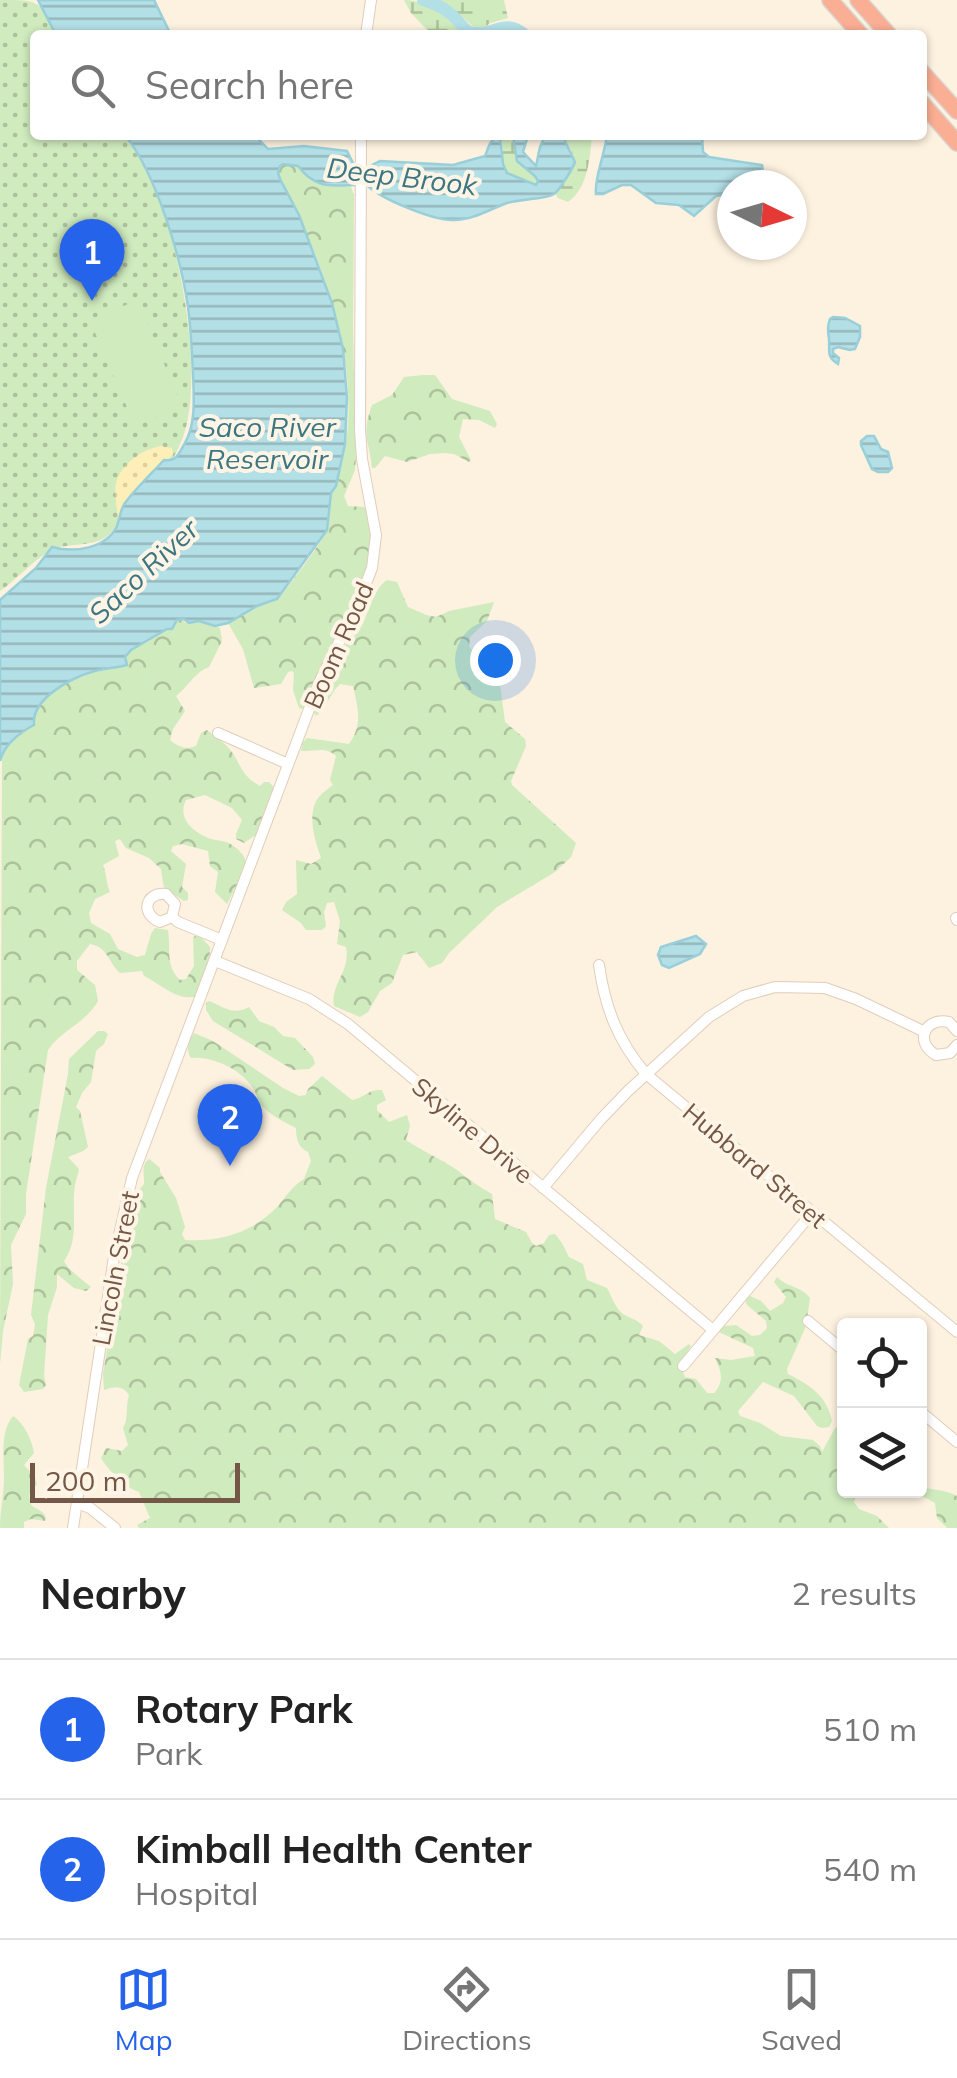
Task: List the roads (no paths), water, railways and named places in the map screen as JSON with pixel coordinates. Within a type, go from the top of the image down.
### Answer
[{"type":"highway","points":[[830,0],[857,30]]},
{"type":"highway","points":[[858,0],[885,30]]},
{"type":"highway","points":[[927,78],[957,112]]},
{"type":"highway","points":[[927,109],[957,142]]},
{"type":"street","points":[[367,30],[370,0]]},
{"type":"street","name":"Boom Road","points":[[215,961],[319,682],[370,578],[376,552],[360,428],[361,140]]},
{"type":"street","points":[[218,732],[288,764]]},
{"type":"street","points":[[172,917],[222,940]]},
{"type":"street","name":"Skyline Drive","points":[[215,961],[287,989],[348,1024],[712,1330]]},
{"type":"street","name":"Lincoln Street","points":[[73,1528],[124,1210],[215,961]]},
{"type":"street","name":"Hubbard Street","points":[[599,966],[605,1003],[618,1034],[646,1074],[957,1332]]},
{"type":"street","points":[[543,1188],[610,1108],[724,1006],[743,996],[775,987],[809,986],[836,991],[925,1032]]},
{"type":"street","points":[[957,1031],[949,1022],[940,1020],[925,1032],[924,1043],[934,1054],[948,1054],[957,1045]]},
{"type":"street","points":[[683,1366],[812,1213]]},
{"type":"street","points":[[808,1321],[837,1345]]},
{"type":"street","points":[[927,1418],[957,1442]]},
{"type":"street","points":[[77,1503],[116,1528]]},
{"type":"water","points":[[38,0],[154,0],[169,30],[53,30]]},
{"type":"water","name":"Saco River Reservoir","points":[[128,140],[259,140],[268,149],[304,146],[347,151],[353,163],[368,167],[380,161],[453,165],[485,156],[491,142],[500,140],[507,173],[536,185],[535,176],[517,161],[514,140],[527,140],[523,152],[536,166],[544,140],[564,140],[575,162],[551,195],[507,203],[461,220],[434,217],[408,208],[367,185],[322,184],[298,166],[280,166],[280,179],[299,215],[332,303],[343,349],[345,444],[331,493],[327,530],[277,599],[215,626],[177,620],[172,629],[131,650],[125,657],[127,665],[95,671],[65,684],[39,706],[34,725],[13,740],[0,761],[0,600],[36,568],[52,547],[79,549],[112,534],[125,503],[164,460],[177,456],[191,427],[191,341],[180,265],[157,193]]},
{"type":"water","points":[[606,140],[702,140],[703,152],[709,157],[762,165],[763,170],[717,170],[717,196],[694,216],[679,205],[656,203],[631,185],[596,194]]},
{"type":"water","points":[[833,317],[860,326],[855,349],[833,349],[838,364],[829,353],[828,327]]},
{"type":"water","points":[[867,436],[874,436],[881,449],[888,452],[892,468],[888,472],[872,469],[861,445]]},
{"type":"water","points":[[696,936],[706,944],[700,954],[669,968],[662,965],[658,955],[661,947]]},
{"type":"waterway","name":"Deep Brook","points":[[423,0],[445,10],[467,30]]},
{"type":"waterway","name":"Deep Brook","points":[[496,30],[517,30]]},
{"type":"place","name":"Rotary Park","points":[[92,301]]},
{"type":"place","name":"Kimball Health Center","points":[[230,1166]]},
{"type":"water label","name":"Saco River","points":[[143,571]]}]
